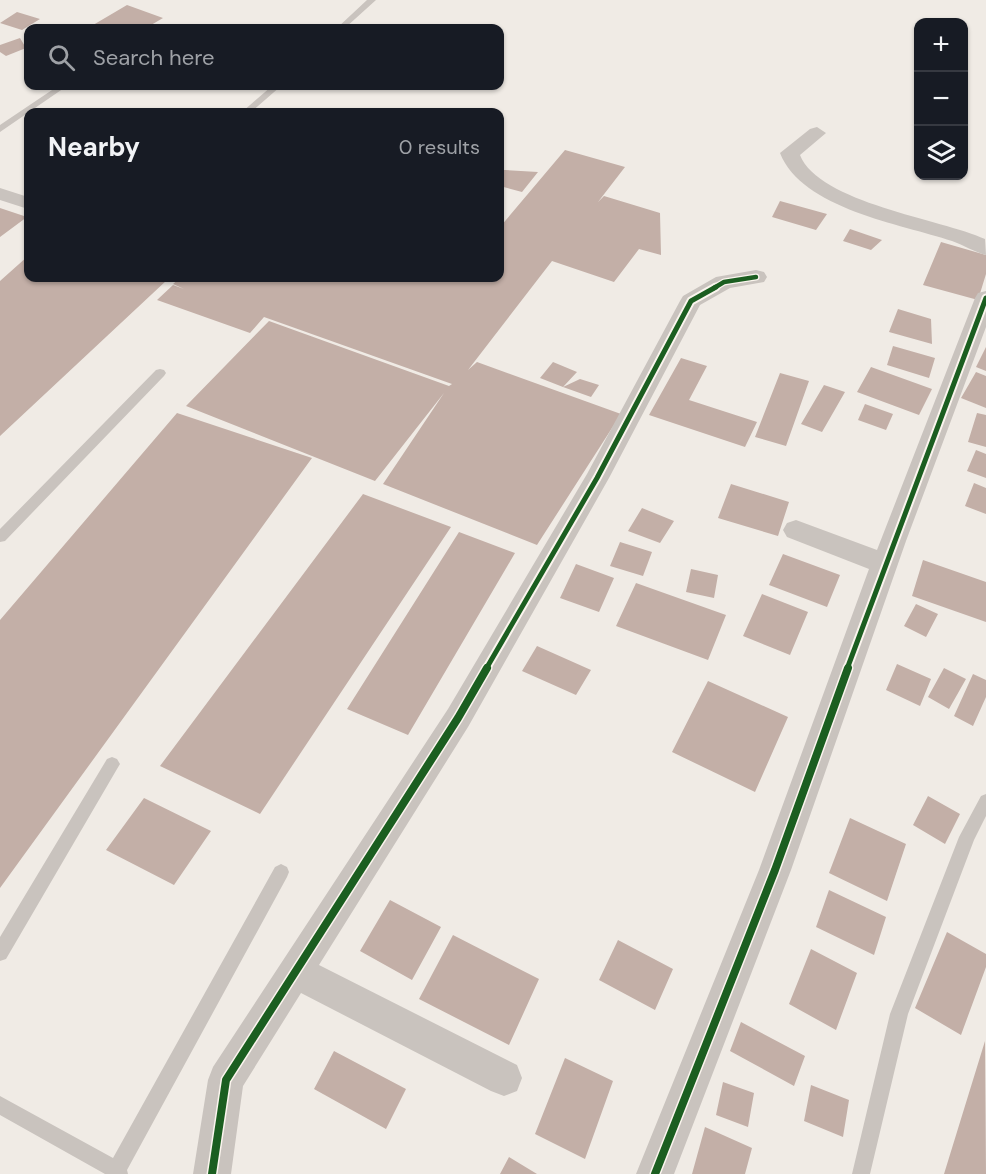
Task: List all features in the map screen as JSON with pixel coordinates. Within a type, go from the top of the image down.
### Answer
[{"type":"street","points":[[817,133],[790,153],[794,164],[806,176],[831,193],[984,246]]},
{"type":"street","points":[[0,194],[24,202]]},
{"type":"street","points":[[212,1174],[226,1080],[458,718],[597,478],[691,301],[724,282],[756,278]]},
{"type":"street","points":[[654,1174],[775,870],[884,564],[986,297]]},
{"type":"street","points":[[795,530],[884,564]]},
{"type":"street","points":[[296,972],[504,1078]]},
{"type":"lane","points":[[345,24],[372,0]]},
{"type":"lane","points":[[31,108],[57,90]]},
{"type":"lane","points":[[251,108],[272,90]]},
{"type":"lane","points":[[0,129],[24,113]]},
{"type":"lane","points":[[0,537],[160,373]]},
{"type":"lane","points":[[0,953],[112,764]]},
{"type":"lane","points":[[861,1174],[899,1014],[966,837],[986,801]]},
{"type":"lane","points":[[0,1105],[118,1172],[281,873]]},
{"type":"building","points":[[127,5],[163,18],[153,24],[95,24]]},
{"type":"building","points":[[17,12],[40,19],[32,24],[24,24],[22,30],[0,23]]},
{"type":"building","points":[[20,38],[24,49],[6,56],[0,52],[0,45]]},
{"type":"building","points":[[565,150],[625,167],[598,202],[604,196],[660,213],[661,255],[639,249],[614,282],[552,261],[468,370],[477,362],[621,414],[537,545],[383,484],[444,393],[375,481],[186,406],[269,321],[449,386],[452,384],[264,317],[250,333],[157,300],[173,285],[184,289],[173,284],[175,282],[504,282],[504,222]]},
{"type":"building","points":[[504,170],[538,172],[522,192],[504,187]]},
{"type":"building","points":[[780,201],[827,214],[816,230],[772,217]]},
{"type":"building","points":[[0,208],[24,216],[24,219],[0,237]]},
{"type":"building","points":[[850,229],[882,240],[871,250],[843,241]]},
{"type":"building","points":[[941,242],[986,255],[986,274],[978,300],[923,285]]},
{"type":"building","points":[[24,260],[24,282],[165,282],[0,436],[0,281]]},
{"type":"building","points":[[898,309],[931,319],[932,344],[889,332]]},
{"type":"building","points":[[893,346],[935,358],[929,378],[887,365]]},
{"type":"building","points":[[986,347],[986,371],[976,367]]},
{"type":"building","points":[[681,358],[707,366],[689,400],[757,422],[745,447],[649,415]]},
{"type":"building","points":[[553,362],[577,372],[563,387],[540,378]]},
{"type":"building","points":[[871,367],[932,389],[919,415],[857,392]]},
{"type":"building","points":[[976,372],[986,376],[986,408],[961,398]]},
{"type":"building","points":[[780,373],[809,381],[786,446],[755,437]]},
{"type":"building","points":[[580,379],[599,385],[591,397],[563,387]]},
{"type":"building","points":[[824,385],[845,392],[822,432],[801,424]]},
{"type":"building","points":[[865,404],[893,414],[886,430],[858,420]]},
{"type":"building","points":[[177,413],[312,458],[0,888],[0,620]]},
{"type":"building","points":[[977,413],[986,415],[986,447],[968,442]]},
{"type":"building","points":[[976,450],[986,454],[986,478],[967,471]]},
{"type":"building","points":[[974,483],[986,488],[986,514],[965,506]]},
{"type":"building","points":[[731,484],[789,502],[778,536],[718,518]]},
{"type":"building","points":[[363,494],[451,527],[260,814],[160,766]]},
{"type":"building","points":[[642,508],[674,521],[660,543],[628,531]]},
{"type":"building","points":[[459,532],[515,553],[408,735],[347,709]]},
{"type":"building","points":[[620,542],[652,552],[643,576],[610,566]]},
{"type":"building","points":[[783,554],[840,575],[827,607],[769,585]]},
{"type":"building","points":[[923,560],[986,582],[986,622],[912,596]]},
{"type":"building","points":[[576,564],[614,578],[599,612],[560,598]]},
{"type":"building","points":[[691,569],[718,575],[714,598],[686,592]]},
{"type":"building","points":[[636,583],[726,615],[708,660],[616,626]]},
{"type":"building","points":[[762,594],[808,612],[790,655],[743,636]]},
{"type":"building","points":[[916,604],[938,614],[926,637],[904,626]]},
{"type":"building","points":[[537,646],[591,670],[576,695],[522,671]]},
{"type":"building","points":[[897,664],[931,679],[920,706],[886,690]]},
{"type":"building","points":[[944,668],[966,679],[949,709],[928,697]]},
{"type":"building","points":[[973,674],[986,680],[986,697],[973,726],[954,716]]},
{"type":"building","points":[[708,681],[788,717],[755,792],[672,752]]},
{"type":"building","points":[[928,796],[960,814],[945,844],[913,825]]},
{"type":"building","points":[[144,798],[211,831],[174,885],[106,850]]},
{"type":"building","points":[[850,818],[906,844],[887,901],[829,873]]},
{"type":"building","points":[[829,890],[886,917],[874,955],[816,927]]},
{"type":"building","points":[[390,900],[441,927],[412,980],[360,951]]},
{"type":"building","points":[[947,932],[986,954],[986,967],[961,1035],[915,1008]]},
{"type":"building","points":[[453,935],[539,979],[509,1045],[419,999]]},
{"type":"building","points":[[618,940],[673,969],[655,1010],[599,980]]},
{"type":"building","points":[[811,949],[857,973],[836,1030],[789,1004]]},
{"type":"building","points":[[741,1022],[805,1056],[794,1086],[730,1051]]},
{"type":"building","points":[[985,1041],[986,1174],[944,1174]]},
{"type":"building","points":[[334,1051],[406,1089],[386,1129],[314,1089]]},
{"type":"building","points":[[565,1058],[613,1081],[585,1159],[535,1134]]},
{"type":"building","points":[[723,1082],[754,1093],[748,1127],[716,1115]]},
{"type":"building","points":[[811,1085],[849,1100],[843,1137],[804,1121]]},
{"type":"building","points":[[705,1127],[752,1148],[745,1174],[692,1174]]},
{"type":"building","points":[[509,1157],[537,1174],[500,1174]]},
{"type":"cycle path","points":[[212,1174],[226,1080],[458,718],[597,478],[691,301],[724,282],[756,277]]},
{"type":"cycle path","points":[[655,1174],[775,870],[893,541],[986,298]]}]
